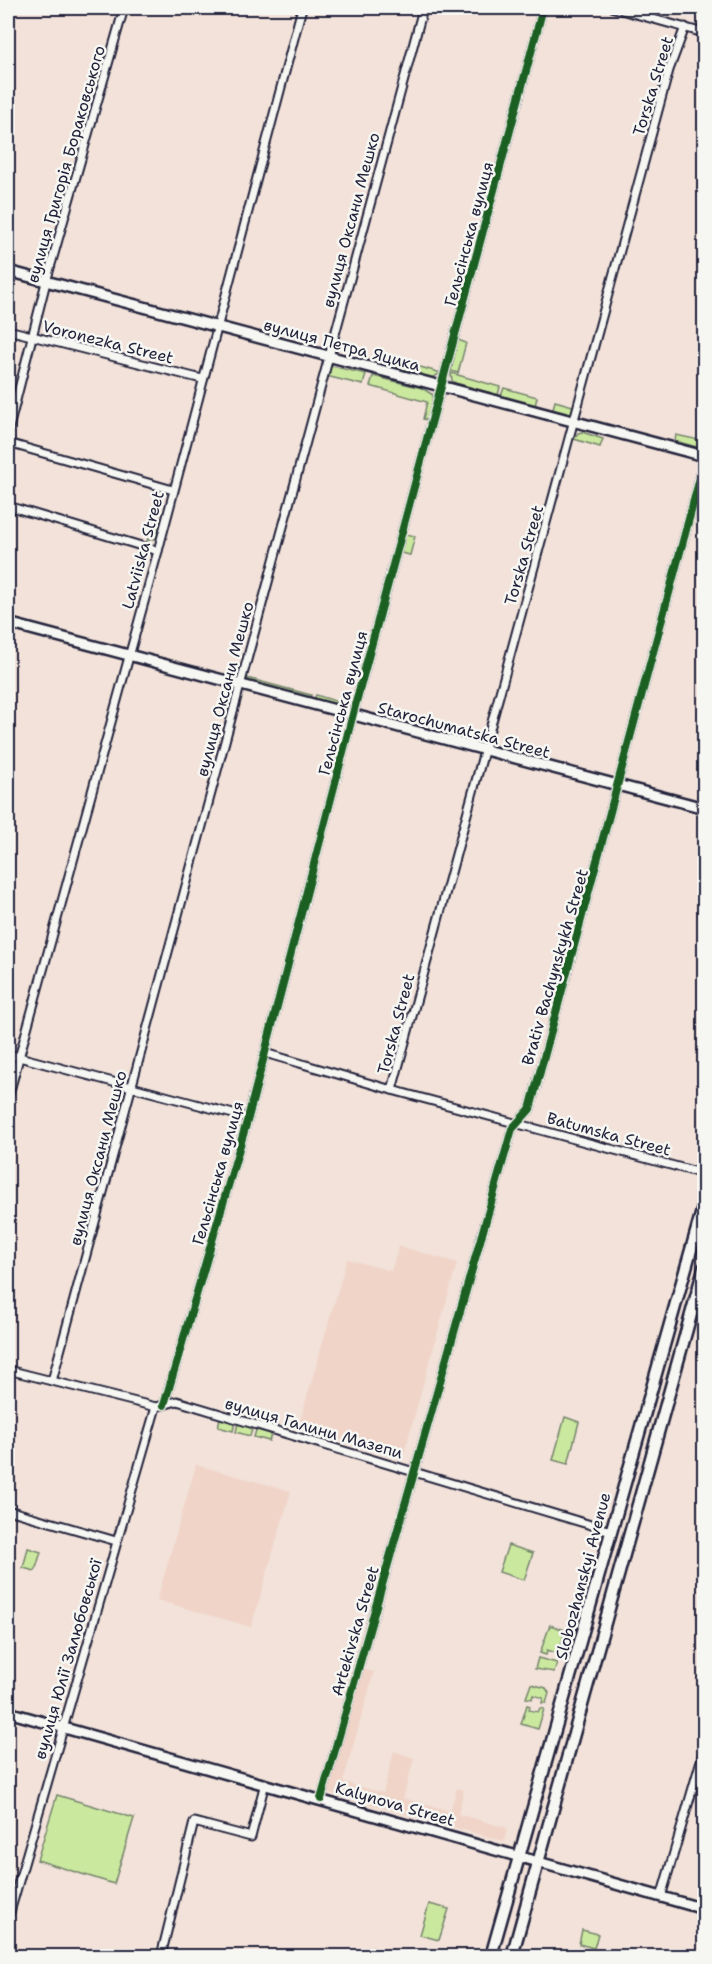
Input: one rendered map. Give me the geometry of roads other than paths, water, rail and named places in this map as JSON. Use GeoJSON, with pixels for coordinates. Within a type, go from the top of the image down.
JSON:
{"type":"FeatureCollection","features":[{"type":"Feature","properties":{"kind":"main road","name":"Slobozhanskyi Avenue"},"geometry":{"type":"LineString","coordinates":[[491,1956],[705,1204]]}},
{"type":"Feature","properties":{"kind":"main road","name":"Slobozhanskyi Avenue"},"geometry":{"type":"LineString","coordinates":[[512,1956],[705,1269]]}},
{"type":"Feature","properties":{"kind":"street","name":"вулиця Григорія Бораковського"},"geometry":{"type":"LineString","coordinates":[[8,432],[46,282],[124,8]]}},
{"type":"Feature","properties":{"kind":"street","name":"Latviiska Street"},"geometry":{"type":"LineString","coordinates":[[8,1098],[158,551],[302,8]]}},
{"type":"Feature","properties":{"kind":"street","name":"вулиця Оксани Мешко"},"geometry":{"type":"LineString","coordinates":[[52,1381],[423,9],[428,8]]}},
{"type":"Feature","properties":{"kind":"street","name":"Гельсінська вулиця"},"geometry":{"type":"LineString","coordinates":[[160,1406],[248,1118],[543,8]]}},
{"type":"Feature","properties":{"kind":"street"},"geometry":{"type":"LineString","coordinates":[[614,8],[705,33]]}},
{"type":"Feature","properties":{"kind":"street","name":"Torska Street"},"geometry":{"type":"LineString","coordinates":[[392,1090],[669,70],[685,27]]}},
{"type":"Feature","properties":{"kind":"street","name":"вулиця Петра Яцика"},"geometry":{"type":"LineString","coordinates":[[8,271],[705,456]]}},
{"type":"Feature","properties":{"kind":"street","name":"Voronezka Street"},"geometry":{"type":"LineString","coordinates":[[8,330],[202,379]]}},
{"type":"Feature","properties":{"kind":"street"},"geometry":{"type":"LineString","coordinates":[[8,443],[173,490]]}},
{"type":"Feature","properties":{"kind":"street","name":"Brativ Bachynskykh Street"},"geometry":{"type":"LineString","coordinates":[[412,1471],[512,1129],[519,1124],[530,1109],[705,463]]}},
{"type":"Feature","properties":{"kind":"street"},"geometry":{"type":"LineString","coordinates":[[8,506],[158,551]]}},
{"type":"Feature","properties":{"kind":"street","name":"Starochumatska Street"},"geometry":{"type":"LineString","coordinates":[[8,623],[483,751],[705,808]]}},
{"type":"Feature","properties":{"kind":"street","name":"Batumska Street"},"geometry":{"type":"LineString","coordinates":[[265,1053],[392,1090],[705,1174]]}},
{"type":"Feature","properties":{"kind":"street"},"geometry":{"type":"LineString","coordinates":[[8,1054],[248,1118]]}},
{"type":"Feature","properties":{"kind":"street","name":"вулиця Галини Мазепи"},"geometry":{"type":"LineString","coordinates":[[8,1370],[160,1406],[177,1401],[611,1531]]}},
{"type":"Feature","properties":{"kind":"street","name":"вулиця Юлії Залюбовської"},"geometry":{"type":"LineString","coordinates":[[8,1919],[116,1540],[160,1406]]}},
{"type":"Feature","properties":{"kind":"street","name":"Artekivska Street"},"geometry":{"type":"LineString","coordinates":[[321,1799],[402,1517],[412,1471]]}},
{"type":"Feature","properties":{"kind":"street"},"geometry":{"type":"LineString","coordinates":[[8,1510],[116,1540]]}},
{"type":"Feature","properties":{"kind":"street","name":"Kalynova Street"},"geometry":{"type":"LineString","coordinates":[[8,1712],[705,1909]]}},
{"type":"Feature","properties":{"kind":"street"},"geometry":{"type":"LineString","coordinates":[[661,1897],[705,1750]]}},
{"type":"Feature","properties":{"kind":"street"},"geometry":{"type":"LineString","coordinates":[[161,1956],[194,1822],[251,1836],[265,1783]]}}]}
